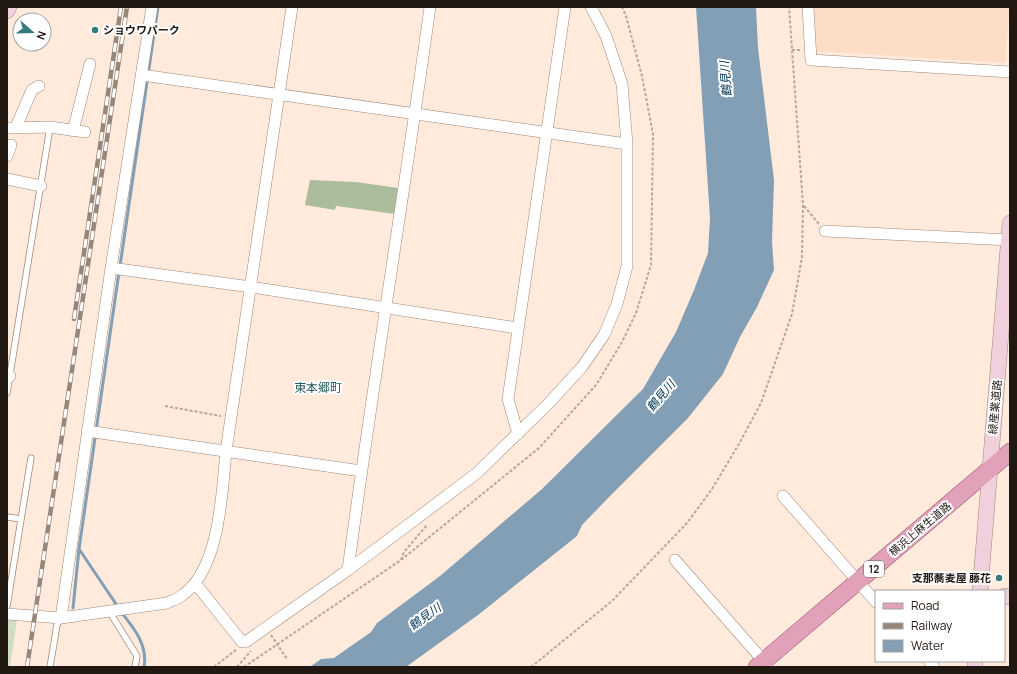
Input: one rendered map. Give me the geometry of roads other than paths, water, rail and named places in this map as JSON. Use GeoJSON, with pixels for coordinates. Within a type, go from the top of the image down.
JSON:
{"type":"FeatureCollection","features":[{"type":"Feature","properties":{"kind":"main road","name":"横浜上麻生道路"},"geometry":{"type":"LineString","coordinates":[[763,665],[1010,452]]}},
{"type":"Feature","properties":{"kind":"street"},"geometry":{"type":"LineString","coordinates":[[7,11],[9,7]]}},
{"type":"Feature","properties":{"kind":"street"},"geometry":{"type":"LineString","coordinates":[[61,618],[93,432],[146,76],[152,7]]}},
{"type":"Feature","properties":{"kind":"street"},"geometry":{"type":"LineString","coordinates":[[7,614],[61,618],[167,602],[181,596],[195,583],[204,566],[219,517],[226,451],[292,7]]}},
{"type":"Feature","properties":{"kind":"street"},"geometry":{"type":"LineString","coordinates":[[348,570],[361,472],[387,309],[430,7]]}},
{"type":"Feature","properties":{"kind":"street"},"geometry":{"type":"LineString","coordinates":[[518,434],[508,399],[517,328],[565,7]]}},
{"type":"Feature","properties":{"kind":"street"},"geometry":{"type":"LineString","coordinates":[[195,583],[243,642],[259,633],[348,570],[477,473],[518,434],[582,366],[604,335],[617,304],[627,266],[627,144],[622,84],[606,36],[591,7]]}},
{"type":"Feature","properties":{"kind":"street"},"geometry":{"type":"LineString","coordinates":[[808,7],[811,60],[1010,72]]}},
{"type":"Feature","properties":{"kind":"street"},"geometry":{"type":"LineString","coordinates":[[73,130],[90,64]]}},
{"type":"Feature","properties":{"kind":"street"},"geometry":{"type":"LineString","coordinates":[[146,76],[627,144]]}},
{"type":"Feature","properties":{"kind":"street"},"geometry":{"type":"LineString","coordinates":[[39,86],[32,90],[12,127],[50,127],[85,132]]}},
{"type":"Feature","properties":{"kind":"street"},"geometry":{"type":"LineString","coordinates":[[7,156],[11,145]]}},
{"type":"Feature","properties":{"kind":"street"},"geometry":{"type":"LineString","coordinates":[[7,179],[40,186]]}},
{"type":"Feature","properties":{"kind":"street","name":"緑産業道路"},"geometry":{"type":"LineString","coordinates":[[980,590],[1010,223]]}},
{"type":"Feature","properties":{"kind":"street"},"geometry":{"type":"LineString","coordinates":[[825,231],[1009,240]]}},
{"type":"Feature","properties":{"kind":"street"},"geometry":{"type":"LineString","coordinates":[[117,269],[251,287],[517,328]]}},
{"type":"Feature","properties":{"kind":"street"},"geometry":{"type":"LineString","coordinates":[[93,432],[361,472]]}},
{"type":"Feature","properties":{"kind":"street"},"geometry":{"type":"LineString","coordinates":[[783,496],[875,601]]}},
{"type":"Feature","properties":{"kind":"street"},"geometry":{"type":"LineString","coordinates":[[675,560],[763,665]]}},
{"type":"Feature","properties":{"kind":"lane"},"geometry":{"type":"LineString","coordinates":[[7,393],[8,376],[50,127]]}},
{"type":"Feature","properties":{"kind":"lane"},"geometry":{"type":"LineString","coordinates":[[7,606],[31,458]]}},
{"type":"Feature","properties":{"kind":"lane"},"geometry":{"type":"LineString","coordinates":[[7,517],[21,519]]}},
{"type":"Feature","properties":{"kind":"lane"},"geometry":{"type":"LineString","coordinates":[[116,610],[137,656],[135,667]]}},
{"type":"Feature","properties":{"kind":"lane"},"geometry":{"type":"LineString","coordinates":[[50,667],[57,625],[61,618]]}},
{"type":"Feature","properties":{"kind":"water","name":"鶴見川"},"geometry":{"type":"Polygon","coordinates":[[[696,7],[756,7],[758,48],[774,180],[772,241],[774,270],[723,374],[688,418],[582,525],[577,536],[478,615],[406,667],[310,667],[321,659],[334,658],[371,632],[377,623],[440,576],[542,489],[643,389],[676,332],[708,253],[710,218],[696,7]]]}},
{"type":"Feature","properties":{"kind":"waterway"},"geometry":{"type":"LineString","coordinates":[[120,266],[158,7]]}},
{"type":"Feature","properties":{"kind":"waterway"},"geometry":{"type":"LineString","coordinates":[[118,607],[79,549],[119,272]]}},
{"type":"Feature","properties":{"kind":"waterway"},"geometry":{"type":"LineString","coordinates":[[73,608],[79,549]]}},
{"type":"Feature","properties":{"kind":"waterway"},"geometry":{"type":"LineString","coordinates":[[121,612],[131,624],[142,644],[145,659],[144,667]]}},
{"type":"Feature","properties":{"kind":"railway"},"geometry":{"type":"LineString","coordinates":[[74,319],[121,7]]}},
{"type":"Feature","properties":{"kind":"railway"},"geometry":{"type":"LineString","coordinates":[[27,667],[127,7]]}},
{"type":"Feature","properties":{"kind":"place","name":"ショウワパーク"},"geometry":{"type":"Point","coordinates":[95,30]}},
{"type":"Feature","properties":{"kind":"place","name":"支那蕎麦屋 藤花"},"geometry":{"type":"Point","coordinates":[999,578]}},
{"type":"Feature","properties":{"kind":"district","name":"東本郷町"},"geometry":{"type":"Point","coordinates":[318,388]}}]}
